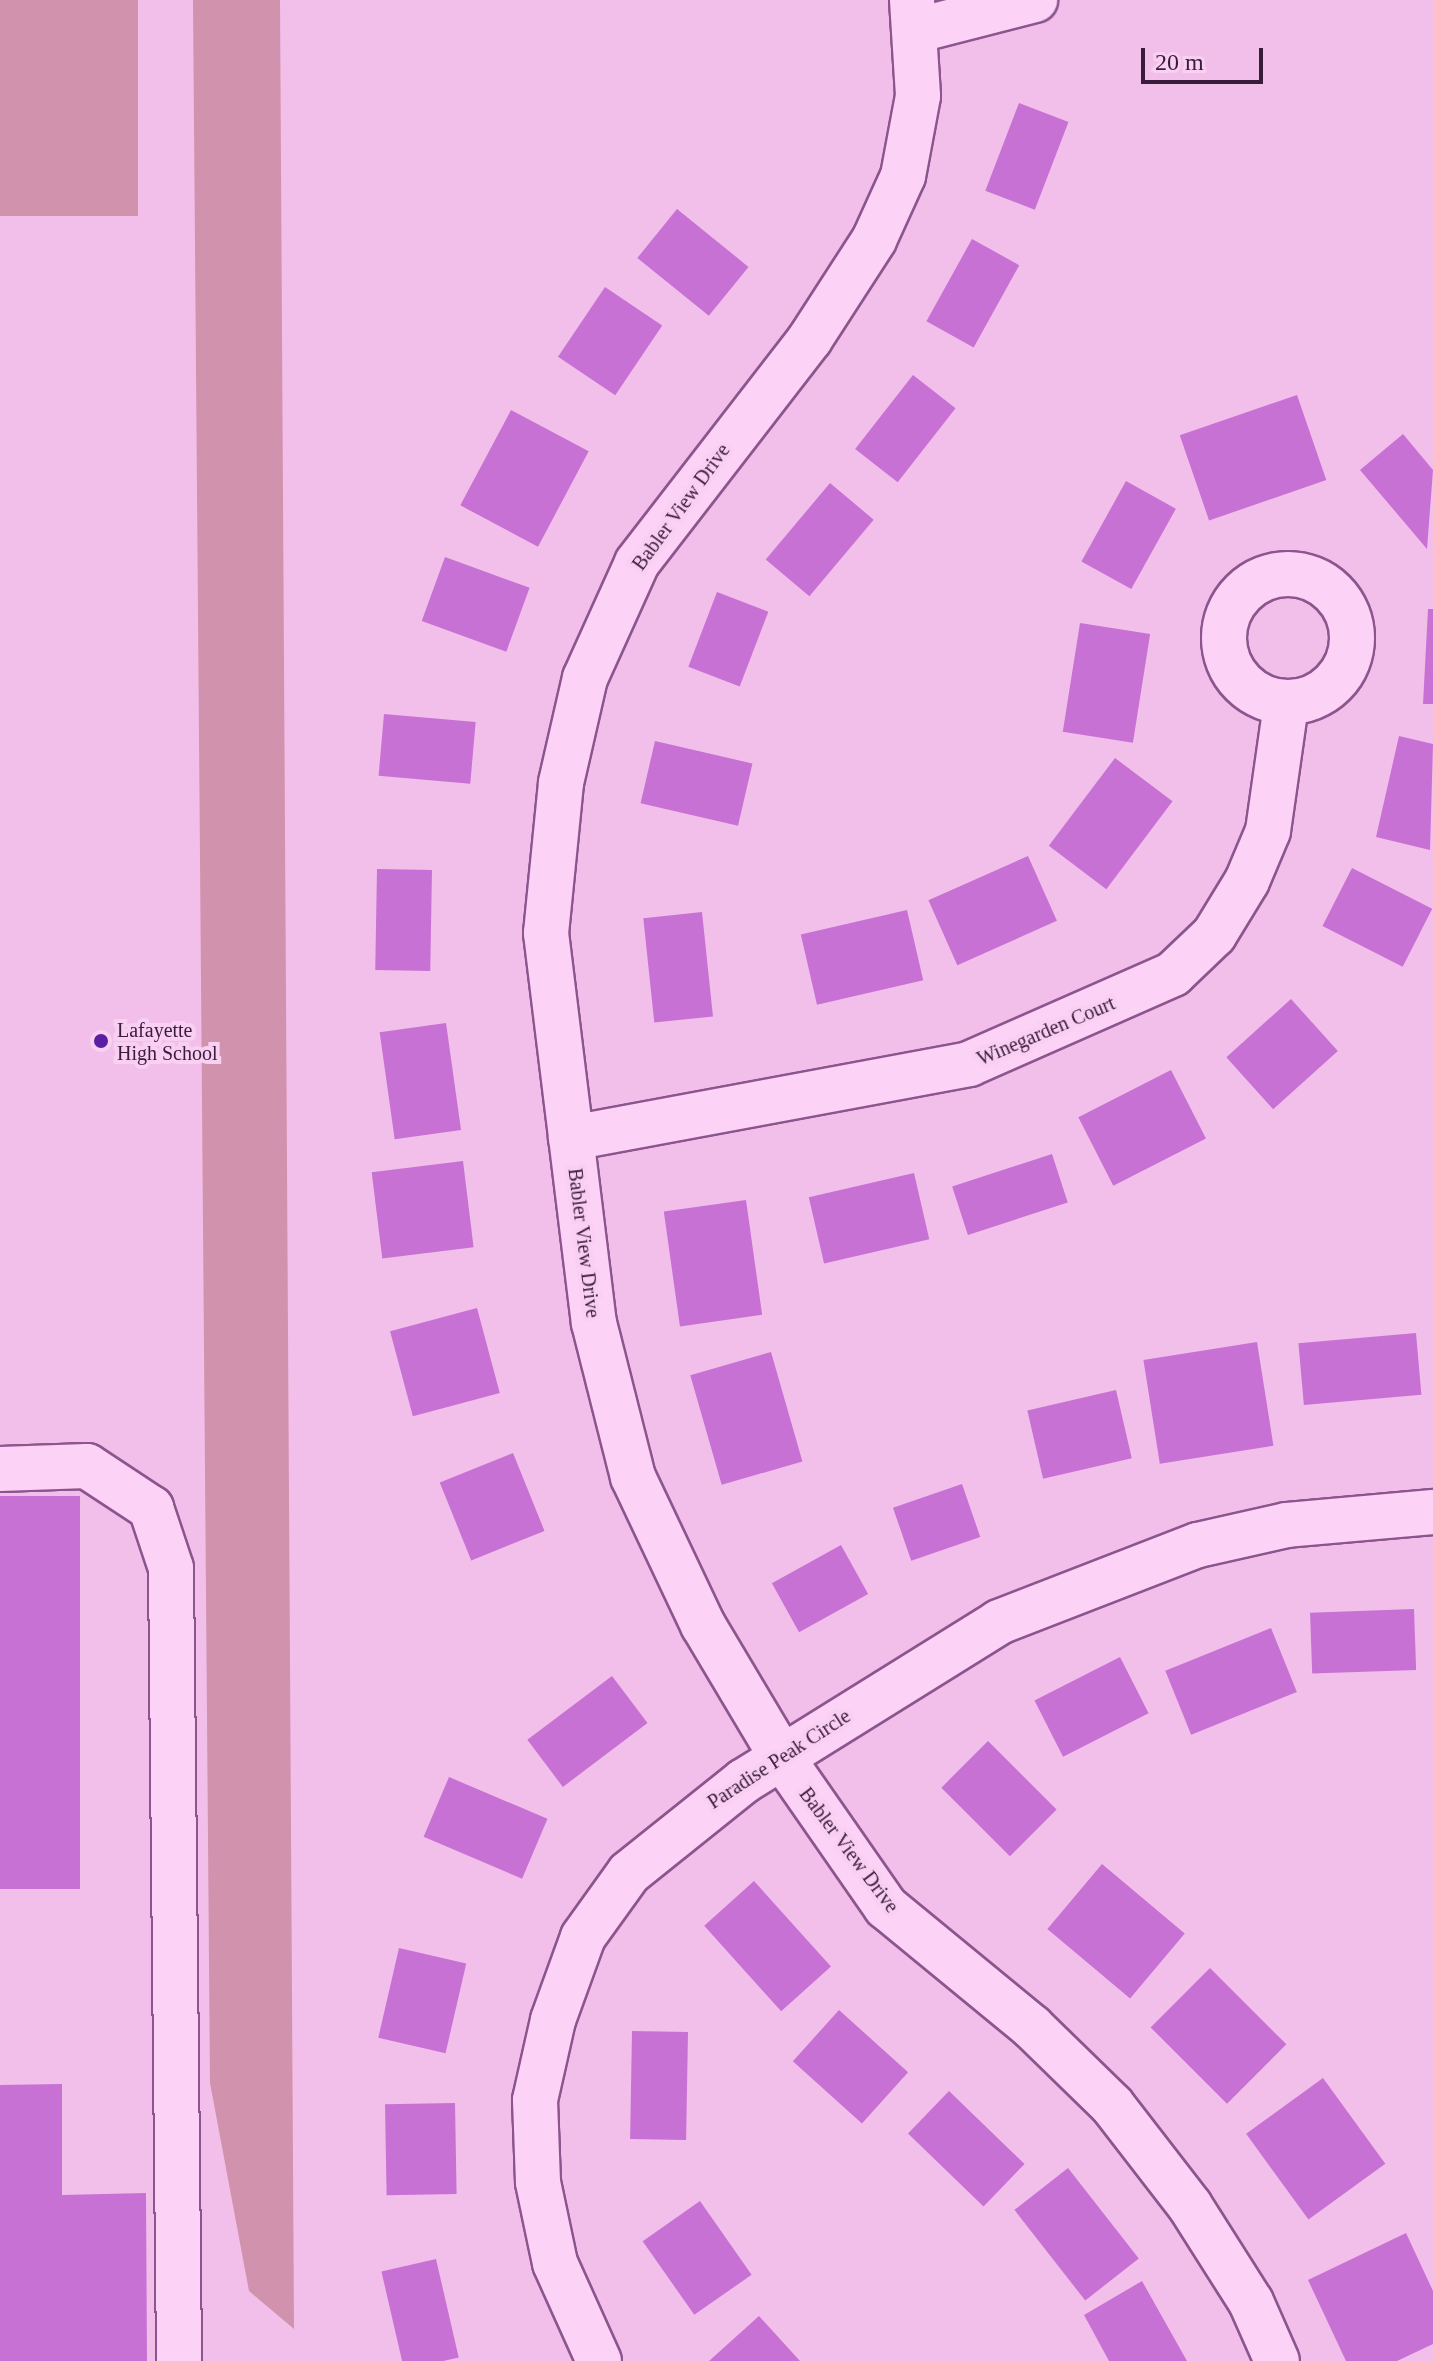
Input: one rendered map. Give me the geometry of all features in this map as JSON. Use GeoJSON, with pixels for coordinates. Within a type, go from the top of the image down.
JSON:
{"type":"FeatureCollection","features":[{"type":"Feature","properties":{"kind":"street"},"geometry":{"type":"LineString","coordinates":[[915,15],[1035,0]]}},
{"type":"Feature","properties":{"kind":"street","name":"Babler View Drive"},"geometry":{"type":"LineString","coordinates":[[915,15],[918,96],[903,176],[874,240],[810,339],[637,563],[585,678],[561,783],[546,933],[594,1323],[633,1477],[703,1625],[781,1756],[886,1907],[1032,2027],[1112,2105],[1190,2206],[1251,2302],[1277,2361]]}},
{"type":"Feature","properties":{"kind":"street","name":"Winegarden Court"},"geometry":{"type":"LineString","coordinates":[[571,1138],[969,1064],[1173,974],[1214,935],[1247,881],[1268,831],[1286,704]]}},
{"type":"Feature","properties":{"kind":"street"},"geometry":{"type":"LineString","coordinates":[[0,1469],[87,1466],[151,1508],[171,1568],[179,2361]]}},
{"type":"Feature","properties":{"kind":"street","name":"Paradise Peak Circle"},"geometry":{"type":"LineString","coordinates":[[599,2361],[555,2263],[538,2182],[535,2100],[553,2020],[583,1937],[629,1873],[693,1815],[781,1756],[999,1622],[1125,1569],[1287,1525],[1433,1512]]}},
{"type":"Feature","properties":{"kind":"shaded area"},"geometry":{"type":"Polygon","coordinates":[[[0,0],[138,0],[138,216],[0,216],[0,0]]]}},
{"type":"Feature","properties":{"kind":"shaded area"},"geometry":{"type":"Polygon","coordinates":[[[193,0],[280,0],[294,2329],[249,2291],[210,2083],[193,0]]]}},
{"type":"Feature","properties":{"kind":"building"},"geometry":{"type":"Polygon","coordinates":[[[1019,103],[1068,122],[1035,210],[985,191],[1019,103]]]}},
{"type":"Feature","properties":{"kind":"building"},"geometry":{"type":"Polygon","coordinates":[[[677,209],[748,267],[709,316],[637,258],[677,209]]]}},
{"type":"Feature","properties":{"kind":"building"},"geometry":{"type":"Polygon","coordinates":[[[972,239],[1019,265],[974,347],[926,321],[972,239]]]}},
{"type":"Feature","properties":{"kind":"building"},"geometry":{"type":"Polygon","coordinates":[[[605,287],[662,326],[615,395],[558,357],[605,287]]]}},
{"type":"Feature","properties":{"kind":"building"},"geometry":{"type":"Polygon","coordinates":[[[913,375],[956,408],[898,482],[855,449],[913,375]]]}},
{"type":"Feature","properties":{"kind":"building"},"geometry":{"type":"Polygon","coordinates":[[[1297,395],[1326,480],[1209,520],[1180,435],[1297,395]]]}},
{"type":"Feature","properties":{"kind":"building"},"geometry":{"type":"Polygon","coordinates":[[[511,410],[589,451],[538,547],[460,505],[511,410]]]}},
{"type":"Feature","properties":{"kind":"building"},"geometry":{"type":"Polygon","coordinates":[[[1403,434],[1433,470],[1427,549],[1360,470],[1403,434]]]}},
{"type":"Feature","properties":{"kind":"building"},"geometry":{"type":"Polygon","coordinates":[[[1126,481],[1176,509],[1131,589],[1081,561],[1126,481]]]}},
{"type":"Feature","properties":{"kind":"building"},"geometry":{"type":"Polygon","coordinates":[[[830,483],[874,520],[809,596],[766,560],[830,483]]]}},
{"type":"Feature","properties":{"kind":"building"},"geometry":{"type":"Polygon","coordinates":[[[445,557],[530,588],[506,652],[422,621],[445,557]]]}},
{"type":"Feature","properties":{"kind":"building"},"geometry":{"type":"Polygon","coordinates":[[[717,592],[768,612],[740,686],[688,667],[717,592]]]}},
{"type":"Feature","properties":{"kind":"building"},"geometry":{"type":"Polygon","coordinates":[[[1428,609],[1433,609],[1433,704],[1423,704],[1428,609]]]}},
{"type":"Feature","properties":{"kind":"building"},"geometry":{"type":"Polygon","coordinates":[[[1080,623],[1150,634],[1133,743],[1063,732],[1080,623]]]}},
{"type":"Feature","properties":{"kind":"building"},"geometry":{"type":"Polygon","coordinates":[[[384,714],[476,722],[470,784],[379,776],[384,714]]]}},
{"type":"Feature","properties":{"kind":"building"},"geometry":{"type":"Polygon","coordinates":[[[1399,736],[1433,744],[1430,850],[1376,837],[1399,736]]]}},
{"type":"Feature","properties":{"kind":"building"},"geometry":{"type":"Polygon","coordinates":[[[655,741],[752,763],[738,826],[641,803],[655,741]]]}},
{"type":"Feature","properties":{"kind":"building"},"geometry":{"type":"Polygon","coordinates":[[[1115,758],[1173,801],[1106,889],[1049,846],[1115,758]]]}},
{"type":"Feature","properties":{"kind":"building"},"geometry":{"type":"Polygon","coordinates":[[[1028,856],[1057,921],[957,965],[928,900],[1028,856]]]}},
{"type":"Feature","properties":{"kind":"building"},"geometry":{"type":"Polygon","coordinates":[[[1352,868],[1432,909],[1403,967],[1322,926],[1352,868]]]}},
{"type":"Feature","properties":{"kind":"building"},"geometry":{"type":"Polygon","coordinates":[[[377,869],[432,870],[430,971],[375,970],[377,869]]]}},
{"type":"Feature","properties":{"kind":"building"},"geometry":{"type":"Polygon","coordinates":[[[907,910],[923,980],[817,1005],[801,935],[907,910]]]}},
{"type":"Feature","properties":{"kind":"building"},"geometry":{"type":"Polygon","coordinates":[[[702,912],[713,1016],[654,1023],[643,918],[702,912]]]}},
{"type":"Feature","properties":{"kind":"building"},"geometry":{"type":"Polygon","coordinates":[[[1291,999],[1338,1051],[1273,1109],[1226,1057],[1291,999]]]}},
{"type":"Feature","properties":{"kind":"building"},"geometry":{"type":"Polygon","coordinates":[[[446,1023],[461,1130],[395,1139],[380,1032],[446,1023]]]}},
{"type":"Feature","properties":{"kind":"building"},"geometry":{"type":"Polygon","coordinates":[[[1171,1070],[1206,1139],[1113,1186],[1078,1117],[1171,1070]]]}},
{"type":"Feature","properties":{"kind":"building"},"geometry":{"type":"Polygon","coordinates":[[[1052,1154],[1068,1203],[968,1235],[952,1186],[1052,1154]]]}},
{"type":"Feature","properties":{"kind":"building"},"geometry":{"type":"Polygon","coordinates":[[[463,1161],[474,1247],[382,1259],[372,1172],[463,1161]]]}},
{"type":"Feature","properties":{"kind":"building"},"geometry":{"type":"Polygon","coordinates":[[[914,1173],[929,1239],[824,1264],[809,1197],[914,1173]]]}},
{"type":"Feature","properties":{"kind":"building"},"geometry":{"type":"Polygon","coordinates":[[[746,1200],[762,1315],[680,1326],[664,1212],[746,1200]]]}},
{"type":"Feature","properties":{"kind":"building"},"geometry":{"type":"Polygon","coordinates":[[[477,1308],[500,1393],[413,1416],[390,1331],[477,1308]]]}},
{"type":"Feature","properties":{"kind":"building"},"geometry":{"type":"Polygon","coordinates":[[[1416,1333],[1421,1395],[1304,1405],[1298,1343],[1416,1333]]]}},
{"type":"Feature","properties":{"kind":"building"},"geometry":{"type":"Polygon","coordinates":[[[1257,1342],[1273,1446],[1160,1464],[1143,1360],[1257,1342]]]}},
{"type":"Feature","properties":{"kind":"building"},"geometry":{"type":"Polygon","coordinates":[[[771,1352],[802,1462],[722,1485],[690,1375],[771,1352]]]}},
{"type":"Feature","properties":{"kind":"building"},"geometry":{"type":"Polygon","coordinates":[[[1116,1390],[1132,1458],[1043,1479],[1027,1410],[1116,1390]]]}},
{"type":"Feature","properties":{"kind":"building"},"geometry":{"type":"Polygon","coordinates":[[[513,1453],[544,1531],[471,1560],[440,1483],[513,1453]]]}},
{"type":"Feature","properties":{"kind":"building"},"geometry":{"type":"Polygon","coordinates":[[[962,1484],[980,1537],[911,1561],[893,1508],[962,1484]]]}},
{"type":"Feature","properties":{"kind":"building"},"geometry":{"type":"Polygon","coordinates":[[[0,1496],[80,1496],[80,1889],[0,1889],[0,1496]]]}},
{"type":"Feature","properties":{"kind":"building"},"geometry":{"type":"Polygon","coordinates":[[[841,1545],[868,1594],[799,1632],[772,1583],[841,1545]]]}},
{"type":"Feature","properties":{"kind":"building"},"geometry":{"type":"Polygon","coordinates":[[[1414,1609],[1416,1670],[1312,1674],[1310,1613],[1414,1609]]]}},
{"type":"Feature","properties":{"kind":"building"},"geometry":{"type":"Polygon","coordinates":[[[1271,1628],[1297,1692],[1191,1735],[1165,1671],[1271,1628]]]}},
{"type":"Feature","properties":{"kind":"building"},"geometry":{"type":"Polygon","coordinates":[[[1120,1657],[1149,1713],[1063,1757],[1034,1701],[1120,1657]]]}},
{"type":"Feature","properties":{"kind":"building"},"geometry":{"type":"Polygon","coordinates":[[[612,1676],[648,1723],[563,1787],[527,1740],[612,1676]]]}},
{"type":"Feature","properties":{"kind":"building"},"geometry":{"type":"Polygon","coordinates":[[[988,1741],[1057,1810],[1010,1856],[941,1788],[988,1741]]]}},
{"type":"Feature","properties":{"kind":"building"},"geometry":{"type":"Polygon","coordinates":[[[449,1777],[547,1819],[522,1879],[424,1837],[449,1777]]]}},
{"type":"Feature","properties":{"kind":"building"},"geometry":{"type":"Polygon","coordinates":[[[1102,1864],[1185,1933],[1130,1999],[1047,1929],[1102,1864]]]}},
{"type":"Feature","properties":{"kind":"building"},"geometry":{"type":"Polygon","coordinates":[[[754,1881],[831,1966],[781,2011],[704,1926],[754,1881]]]}},
{"type":"Feature","properties":{"kind":"building"},"geometry":{"type":"Polygon","coordinates":[[[399,1948],[466,1964],[446,2053],[378,2038],[399,1948]]]}},
{"type":"Feature","properties":{"kind":"building"},"geometry":{"type":"Polygon","coordinates":[[[1210,1968],[1286,2044],[1227,2104],[1151,2027],[1210,1968]]]}},
{"type":"Feature","properties":{"kind":"building"},"geometry":{"type":"Polygon","coordinates":[[[839,2010],[908,2072],[862,2124],[793,2061],[839,2010]]]}},
{"type":"Feature","properties":{"kind":"building"},"geometry":{"type":"Polygon","coordinates":[[[632,2031],[688,2032],[686,2140],[630,2139],[632,2031]]]}},
{"type":"Feature","properties":{"kind":"building"},"geometry":{"type":"Polygon","coordinates":[[[1323,2078],[1385,2164],[1308,2220],[1246,2134],[1323,2078]]]}},
{"type":"Feature","properties":{"kind":"building"},"geometry":{"type":"Polygon","coordinates":[[[62,2084],[62,2195],[146,2193],[147,2361],[0,2361],[0,2085],[62,2084]]]}},
{"type":"Feature","properties":{"kind":"building"},"geometry":{"type":"Polygon","coordinates":[[[949,2091],[1025,2164],[984,2206],[908,2133],[949,2091]]]}},
{"type":"Feature","properties":{"kind":"building"},"geometry":{"type":"Polygon","coordinates":[[[455,2103],[457,2194],[387,2195],[385,2104],[455,2103]]]}},
{"type":"Feature","properties":{"kind":"building"},"geometry":{"type":"Polygon","coordinates":[[[1068,2168],[1139,2259],[1085,2300],[1014,2210],[1068,2168]]]}},
{"type":"Feature","properties":{"kind":"building"},"geometry":{"type":"Polygon","coordinates":[[[700,2201],[752,2275],[694,2315],[643,2241],[700,2201]]]}},
{"type":"Feature","properties":{"kind":"building"},"geometry":{"type":"Polygon","coordinates":[[[1406,2233],[1433,2291],[1433,2344],[1397,2361],[1346,2361],[1308,2280],[1406,2233]]]}},
{"type":"Feature","properties":{"kind":"building"},"geometry":{"type":"Polygon","coordinates":[[[436,2259],[459,2357],[443,2361],[402,2361],[381,2272],[436,2259]]]}},
{"type":"Feature","properties":{"kind":"building"},"geometry":{"type":"Polygon","coordinates":[[[1142,2281],[1187,2361],[1109,2361],[1084,2315],[1142,2281]]]}},
{"type":"Feature","properties":{"kind":"building"},"geometry":{"type":"Polygon","coordinates":[[[759,2316],[800,2361],[709,2361],[759,2316]]]}},
{"type":"Feature","properties":{"kind":"place","name":"Lafayette High School"},"geometry":{"type":"Point","coordinates":[101,1041]}}]}
